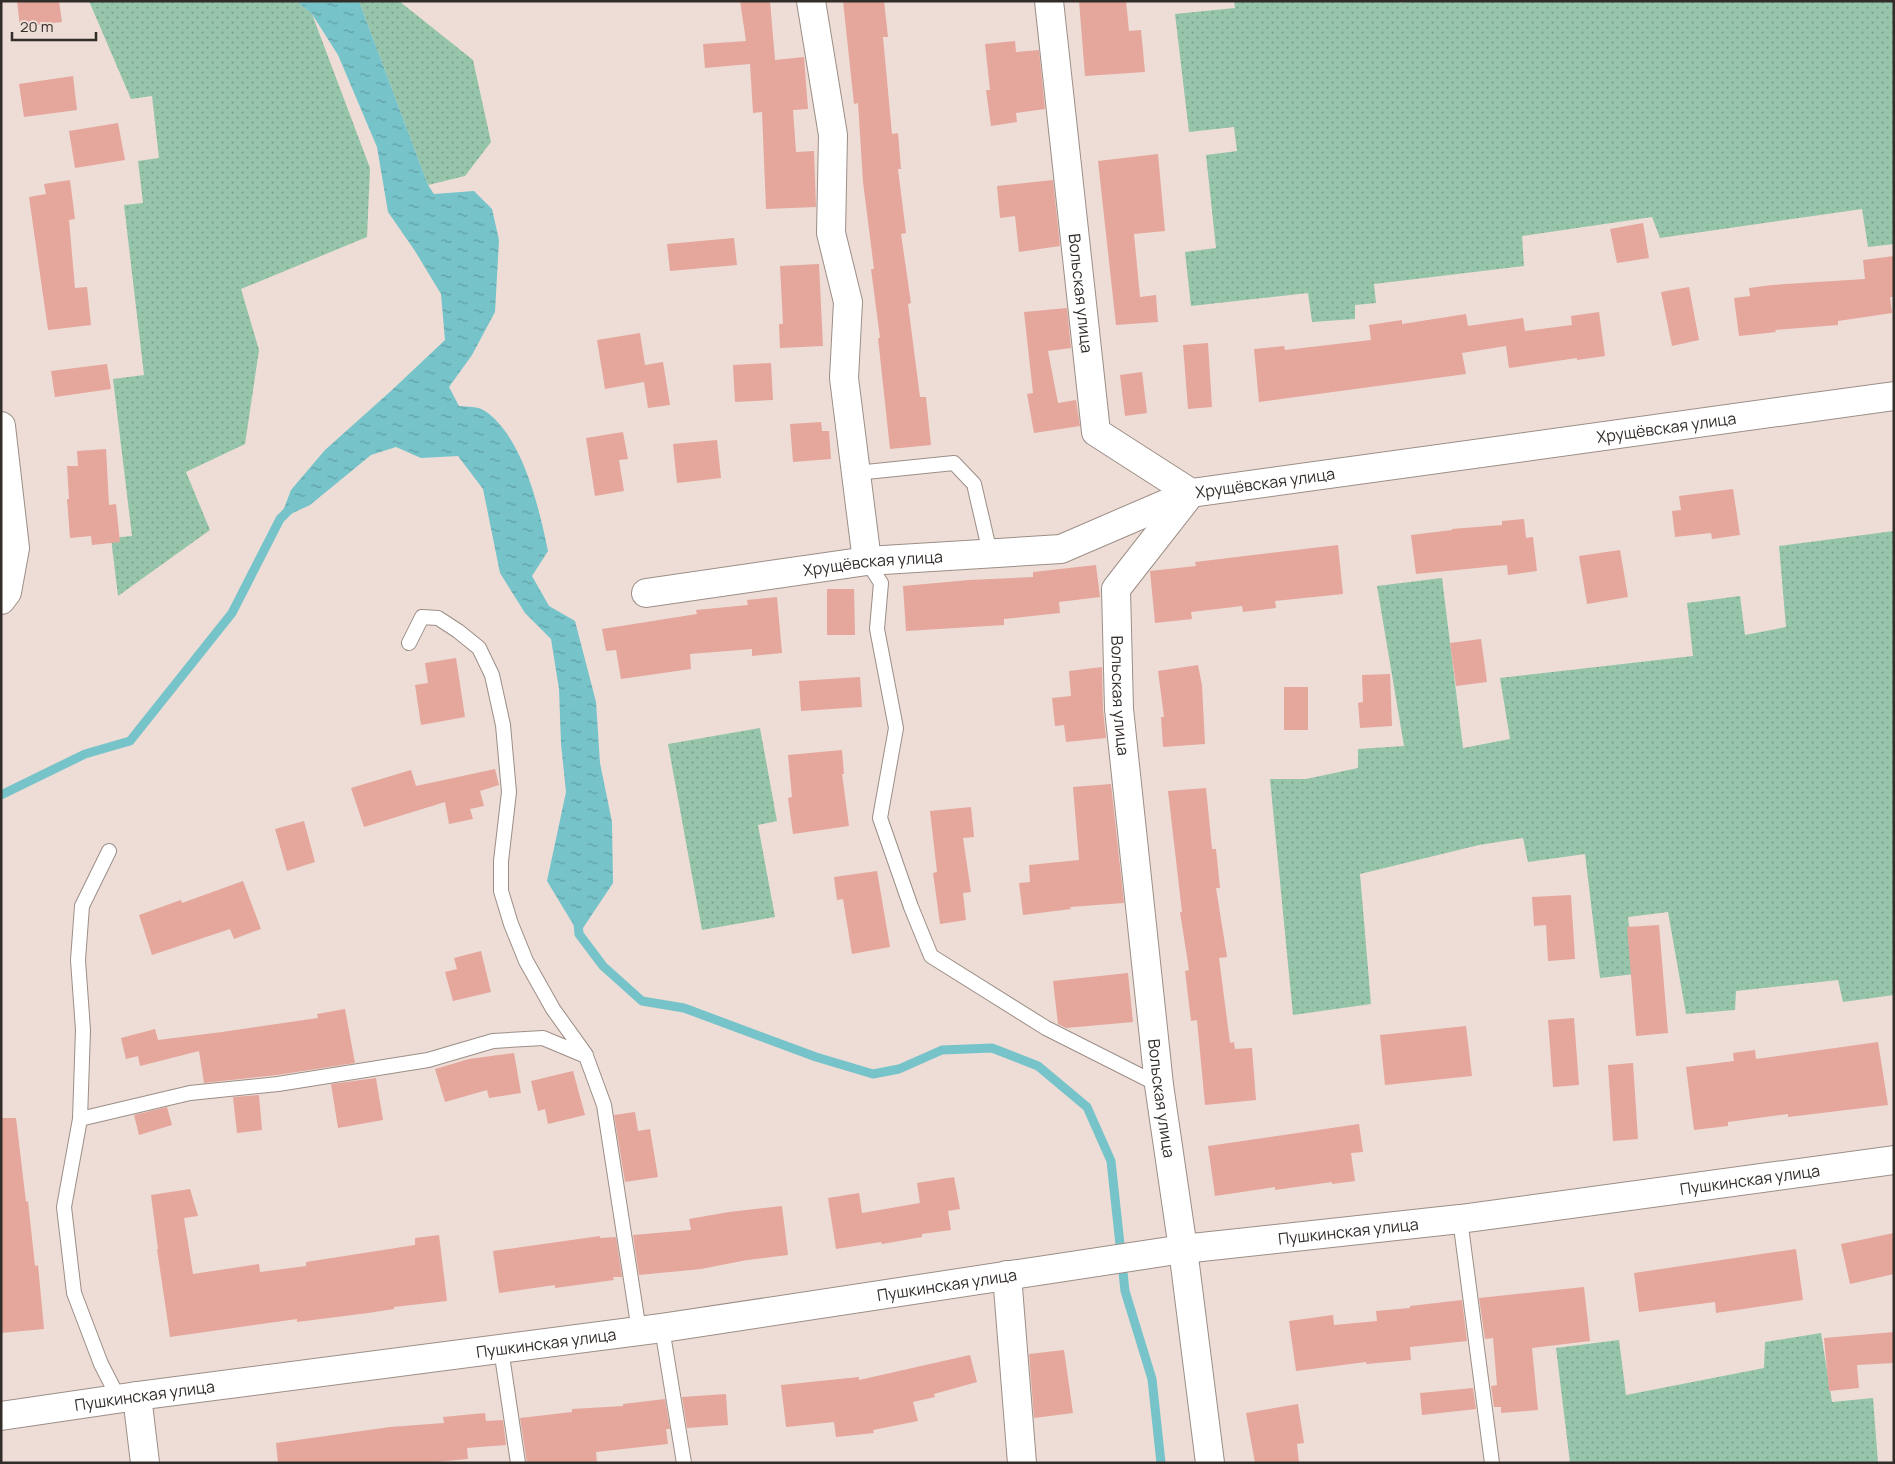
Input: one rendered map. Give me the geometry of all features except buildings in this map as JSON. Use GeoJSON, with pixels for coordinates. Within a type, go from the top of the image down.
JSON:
{"type":"FeatureCollection","features":[{"type":"Feature","properties":{"kind":"street"},"geometry":{"type":"LineString","coordinates":[[811,1],[833,135],[831,233],[848,302],[844,378],[867,561]]}},
{"type":"Feature","properties":{"kind":"street","name":"Вольская улица"},"geometry":{"type":"LineString","coordinates":[[1048,1],[1096,432],[1191,493],[1116,589],[1119,709],[1159,1085],[1183,1249],[1210,1463]]}},
{"type":"Feature","properties":{"kind":"street","name":"Хрущёвская улица"},"geometry":{"type":"LineString","coordinates":[[646,593],[867,561],[1061,549],[1191,493],[1894,396]]}},
{"type":"Feature","properties":{"kind":"street"},"geometry":{"type":"LineString","coordinates":[[1,426],[15,548],[7,592],[1,600]]}},
{"type":"Feature","properties":{"kind":"street","name":"Пушкинская улица"},"geometry":{"type":"LineString","coordinates":[[1,1416],[128,1397],[651,1329],[1183,1249],[1460,1219],[1894,1160]]}},
{"type":"Feature","properties":{"kind":"street"},"geometry":{"type":"LineString","coordinates":[[1007,1275],[1022,1463]]}},
{"type":"Feature","properties":{"kind":"street"},"geometry":{"type":"LineString","coordinates":[[128,1397],[145,1463]]}},
{"type":"Feature","properties":{"kind":"lane"},"geometry":{"type":"LineString","coordinates":[[856,473],[954,463],[974,484],[990,553]]}},
{"type":"Feature","properties":{"kind":"lane"},"geometry":{"type":"LineString","coordinates":[[867,561],[881,583],[877,629],[896,728],[880,818],[911,907],[931,956],[1046,1028],[1159,1085]]}},
{"type":"Feature","properties":{"kind":"lane"},"geometry":{"type":"LineString","coordinates":[[409,643],[422,617],[438,618],[479,648],[492,675],[503,725],[509,792],[501,861],[501,891],[511,924],[526,961],[553,1009],[586,1056],[604,1105],[651,1329],[684,1463]]}},
{"type":"Feature","properties":{"kind":"lane"},"geometry":{"type":"LineString","coordinates":[[109,851],[82,906],[78,960],[83,1030],[80,1119],[64,1207],[74,1293],[100,1364],[128,1397]]}},
{"type":"Feature","properties":{"kind":"lane"},"geometry":{"type":"LineString","coordinates":[[80,1119],[190,1093],[278,1084],[428,1060],[493,1041],[543,1038],[586,1056]]}},
{"type":"Feature","properties":{"kind":"lane"},"geometry":{"type":"LineString","coordinates":[[1460,1219],[1492,1463]]}},
{"type":"Feature","properties":{"kind":"lane"},"geometry":{"type":"LineString","coordinates":[[501,1349],[518,1463]]}},
{"type":"Feature","properties":{"kind":"green space"},"geometry":{"type":"Polygon","coordinates":[[[89,1],[296,1],[312,14],[370,168],[367,237],[241,289],[259,350],[245,444],[186,472],[210,530],[118,596],[111,538],[132,536],[113,379],[144,375],[124,205],[143,203],[138,161],[159,158],[152,96],[131,99],[89,1]]]}},
{"type":"Feature","properties":{"kind":"green space"},"geometry":{"type":"Polygon","coordinates":[[[359,1],[399,1],[473,60],[491,142],[465,176],[428,185],[359,1]]]}},
{"type":"Feature","properties":{"kind":"green space"},"geometry":{"type":"Polygon","coordinates":[[[1234,1],[1399,1],[1400,3],[1411,1],[1894,1],[1894,244],[1868,247],[1862,209],[1660,238],[1652,217],[1522,236],[1524,266],[1374,284],[1376,303],[1355,305],[1355,319],[1312,322],[1308,293],[1191,306],[1185,252],[1216,248],[1206,155],[1237,151],[1234,127],[1189,132],[1175,14],[1235,8],[1234,1]]]}},
{"type":"Feature","properties":{"kind":"green space"},"geometry":{"type":"Polygon","coordinates":[[[1894,531],[1894,995],[1843,1002],[1838,980],[1736,991],[1735,1010],[1686,1014],[1668,912],[1628,917],[1635,974],[1600,978],[1585,854],[1528,862],[1523,838],[1479,845],[1360,874],[1371,1004],[1293,1015],[1270,779],[1306,779],[1358,768],[1358,749],[1404,746],[1377,586],[1442,578],[1463,748],[1510,739],[1500,678],[1693,656],[1687,603],[1740,596],[1745,635],[1786,627],[1779,546],[1894,531]]]}},
{"type":"Feature","properties":{"kind":"green space"},"geometry":{"type":"Polygon","coordinates":[[[760,728],[777,821],[758,825],[775,917],[702,930],[668,744],[760,728]]]}},
{"type":"Feature","properties":{"kind":"green space"},"geometry":{"type":"Polygon","coordinates":[[[1821,1333],[1832,1402],[1873,1398],[1878,1463],[1570,1463],[1556,1348],[1619,1340],[1626,1395],[1764,1368],[1765,1342],[1821,1333]]]}},
{"type":"Feature","properties":{"kind":"water"},"geometry":{"type":"Polygon","coordinates":[[[296,1],[359,1],[428,185],[434,194],[474,191],[492,209],[499,240],[495,312],[472,355],[449,387],[459,406],[482,409],[498,423],[510,438],[519,455],[534,495],[548,551],[532,576],[549,606],[575,621],[596,702],[600,763],[612,822],[613,883],[579,934],[547,881],[566,792],[561,744],[559,689],[551,639],[525,613],[500,573],[483,489],[458,456],[421,458],[396,447],[371,455],[310,505],[280,519],[291,490],[325,450],[445,340],[441,294],[415,251],[388,212],[377,147],[338,55],[312,14],[296,1]]]}},
{"type":"Feature","properties":{"kind":"waterway"},"geometry":{"type":"LineString","coordinates":[[1,795],[85,754],[130,741],[232,613],[280,519],[289,510]]}},
{"type":"Feature","properties":{"kind":"waterway"},"geometry":{"type":"LineString","coordinates":[[578,923],[579,934],[603,966],[642,1001],[684,1008],[816,1057],[873,1074],[899,1069],[942,1050],[992,1048],[1038,1066],[1087,1107],[1111,1161],[1125,1291],[1152,1379],[1161,1463]]}}]}
